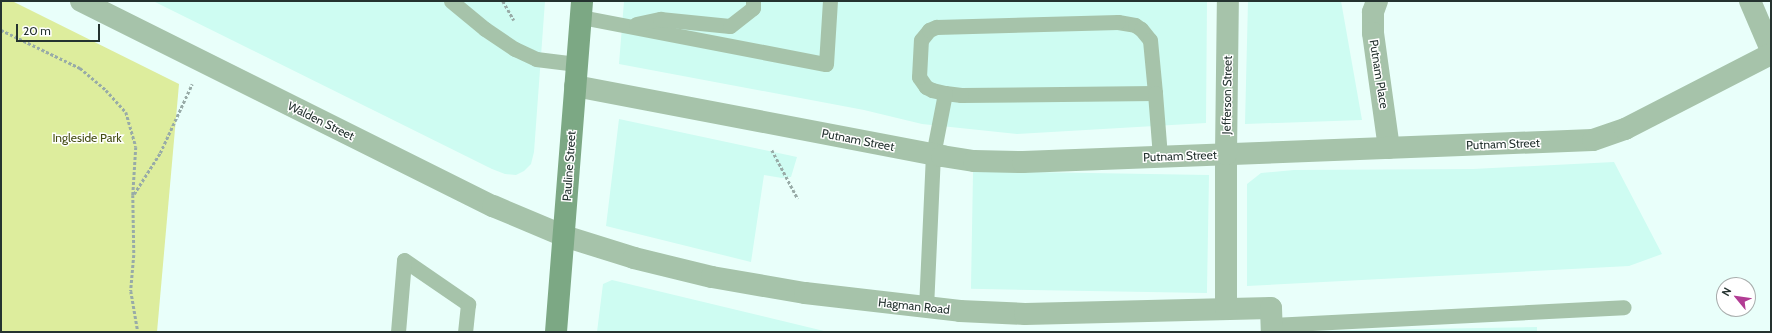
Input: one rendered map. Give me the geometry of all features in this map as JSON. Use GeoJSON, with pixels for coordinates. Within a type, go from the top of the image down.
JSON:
{"type":"FeatureCollection","features":[{"type":"Feature","properties":{"kind":"main road","name":"Pauline Street"},"geometry":{"type":"LineString","coordinates":[[556,332],[581,9]]}},
{"type":"Feature","properties":{"kind":"street","name":"Walden Street"},"geometry":{"type":"LineString","coordinates":[[81,1],[493,206],[564,236]]}},
{"type":"Feature","properties":{"kind":"street","name":"Jefferson Street"},"geometry":{"type":"LineString","coordinates":[[1226,309],[1228,1]]}},
{"type":"Feature","properties":{"kind":"street","name":"Putnam Place"},"geometry":{"type":"LineString","coordinates":[[1377,1],[1373,12],[1373,34],[1389,148]]}},
{"type":"Feature","properties":{"kind":"street"},"geometry":{"type":"LineString","coordinates":[[1750,1],[1771,50]]}},
{"type":"Feature","properties":{"kind":"street","name":"Putnam Street"},"geometry":{"type":"LineString","coordinates":[[575,86],[933,154],[995,162],[1593,140],[1625,129],[1771,54]]}},
{"type":"Feature","properties":{"kind":"street","name":"Hagman Road"},"geometry":{"type":"LineString","coordinates":[[564,236],[634,258],[712,277],[805,293],[926,308],[1026,314],[1226,309],[1272,322]]}},
{"type":"Feature","properties":{"kind":"lane"},"geometry":{"type":"LineString","coordinates":[[451,1],[485,29],[515,49],[536,59],[577,64]]}},
{"type":"Feature","properties":{"kind":"lane"},"geometry":{"type":"LineString","coordinates":[[629,26],[660,19],[730,26],[753,8],[753,1]]}},
{"type":"Feature","properties":{"kind":"lane"},"geometry":{"type":"LineString","coordinates":[[581,9],[629,26],[826,64],[830,1]]}},
{"type":"Feature","properties":{"kind":"lane"},"geometry":{"type":"LineString","coordinates":[[1155,93],[961,95],[945,93],[926,87],[919,77],[919,48],[921,40],[929,30],[942,26],[1118,22],[1135,25],[1141,29],[1150,40],[1155,93],[1160,156]]}},
{"type":"Feature","properties":{"kind":"lane"},"geometry":{"type":"LineString","coordinates":[[926,308],[933,154],[945,93]]}},
{"type":"Feature","properties":{"kind":"lane"},"geometry":{"type":"LineString","coordinates":[[398,332],[404,260],[468,304],[465,332]]}},
{"type":"Feature","properties":{"kind":"lane"},"geometry":{"type":"LineString","coordinates":[[1272,322],[1624,307]]}},
{"type":"Feature","properties":{"kind":"path"},"geometry":{"type":"LineString","coordinates":[[1,30],[80,68],[106,90],[126,112],[136,148],[133,196],[134,255],[131,291],[138,332]]}},
{"type":"Feature","properties":{"kind":"path"},"geometry":{"type":"LineString","coordinates":[[133,196],[160,154],[183,101],[204,62]]}},
{"type":"Feature","properties":{"kind":"path"},"geometry":{"type":"LineString","coordinates":[[770,147],[798,199]]}},
{"type":"Feature","properties":{"kind":"shaded area"},"geometry":{"type":"Polygon","coordinates":[[[153,1],[545,1],[534,152],[531,164],[524,171],[516,175],[505,174],[492,169],[153,1]]]}},
{"type":"Feature","properties":{"kind":"shaded area"},"geometry":{"type":"Polygon","coordinates":[[[624,1],[1207,1],[1206,123],[1017,134],[922,124],[864,110],[619,64],[624,1]]]}},
{"type":"Feature","properties":{"kind":"shaded area"},"geometry":{"type":"Polygon","coordinates":[[[1248,1],[1341,1],[1362,120],[1245,124],[1248,1]]]}},
{"type":"Feature","properties":{"kind":"shaded area"},"geometry":{"type":"Polygon","coordinates":[[[619,119],[797,157],[791,177],[782,178],[764,175],[751,262],[606,226],[619,119]]]}},
{"type":"Feature","properties":{"kind":"shaded area"},"geometry":{"type":"Polygon","coordinates":[[[1614,162],[1662,254],[1629,266],[1247,286],[1247,184],[1261,173],[1294,170],[1473,169],[1614,162]]]}},
{"type":"Feature","properties":{"kind":"shaded area"},"geometry":{"type":"Polygon","coordinates":[[[973,171],[1209,175],[1207,293],[971,289],[973,171]]]}},
{"type":"Feature","properties":{"kind":"shaded area"},"geometry":{"type":"Polygon","coordinates":[[[612,280],[824,332],[597,332],[603,284],[612,280]]]}},
{"type":"Feature","properties":{"kind":"shaded area"},"geometry":{"type":"Polygon","coordinates":[[[1537,327],[1537,332],[1300,331],[1537,327]]]}},
{"type":"Feature","properties":{"kind":"green space","name":"Ingleside Park"},"geometry":{"type":"Polygon","coordinates":[[[1,1],[12,1],[179,84],[157,332],[1,332],[1,1]]]}}]}
